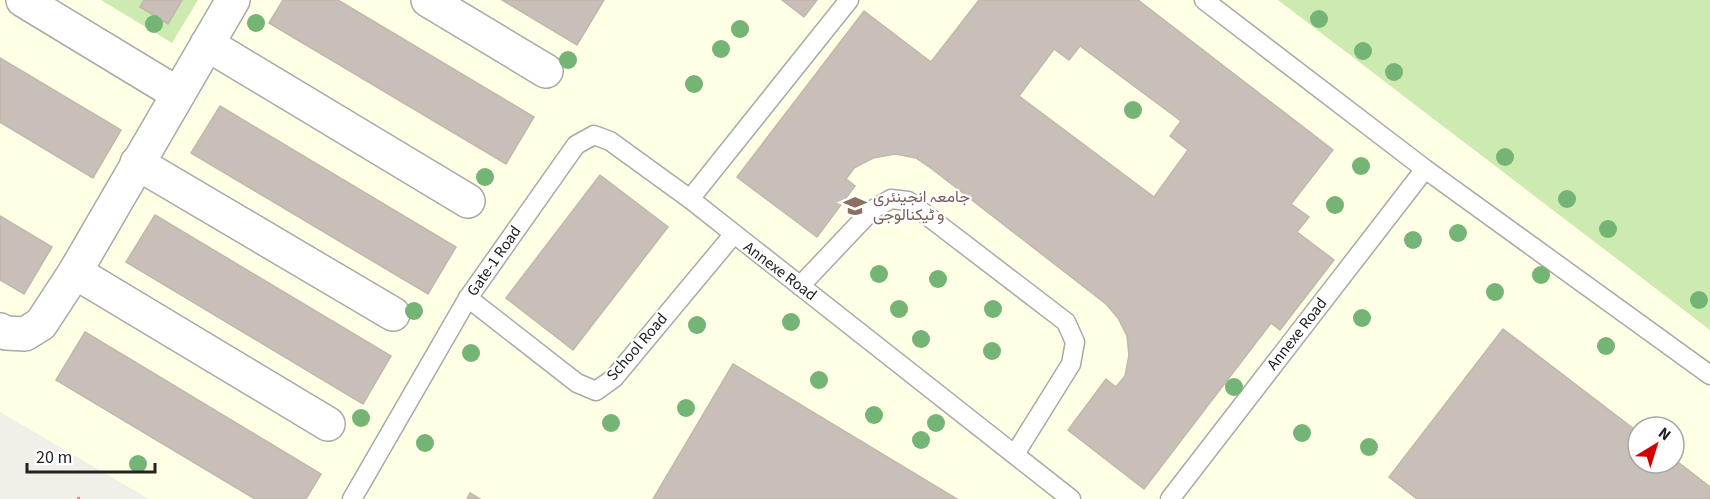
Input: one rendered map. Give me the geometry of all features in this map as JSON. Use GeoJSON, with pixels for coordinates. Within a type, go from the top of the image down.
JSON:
{"type":"FeatureCollection","features":[{"type":"Feature","properties":{"kind":"street"},"geometry":{"type":"LineString","coordinates":[[23,0],[178,94]]}},
{"type":"Feature","properties":{"kind":"street"},"geometry":{"type":"LineString","coordinates":[[0,330],[6,333],[25,334],[41,324],[75,272],[233,0]]}},
{"type":"Feature","properties":{"kind":"street"},"geometry":{"type":"LineString","coordinates":[[428,0],[546,71]]}},
{"type":"Feature","properties":{"kind":"street"},"geometry":{"type":"LineString","coordinates":[[207,44],[468,201]]}},
{"type":"Feature","properties":{"kind":"street"},"geometry":{"type":"LineString","coordinates":[[138,163],[393,314]]}},
{"type":"Feature","properties":{"kind":"street"},"geometry":{"type":"LineString","coordinates":[[75,272],[328,424]]}},
{"type":"Feature","properties":{"kind":"lane"},"geometry":{"type":"LineString","coordinates":[[690,199],[849,0]]}},
{"type":"Feature","properties":{"kind":"lane"},"geometry":{"type":"LineString","coordinates":[[1204,0],[1425,169],[1710,375]]}},
{"type":"Feature","properties":{"kind":"lane","name":"Gate-1 Road"},"geometry":{"type":"LineString","coordinates":[[352,499],[468,298],[576,145],[594,135],[610,141],[690,199]]}},
{"type":"Feature","properties":{"kind":"lane","name":"Annexe Road"},"geometry":{"type":"LineString","coordinates":[[1170,499],[1425,169]]}},
{"type":"Feature","properties":{"kind":"lane","name":"Annexe Road"},"geometry":{"type":"LineString","coordinates":[[690,199],[1071,499]]}},
{"type":"Feature","properties":{"kind":"lane"},"geometry":{"type":"LineString","coordinates":[[801,286],[872,210],[891,199],[908,201],[1066,322],[1075,342],[1071,364],[1015,454]]}},
{"type":"Feature","properties":{"kind":"lane","name":"School Road"},"geometry":{"type":"LineString","coordinates":[[468,298],[577,383],[596,391],[614,378],[733,235]]}},
{"type":"Feature","properties":{"kind":"shaded area","name":"جامعہ انجینئری و ٹیکنالوجی"},"geometry":{"type":"Polygon","coordinates":[[[0,0],[1710,0],[1710,499],[149,499],[0,412],[0,0]]]}},
{"type":"Feature","properties":{"kind":"green space"},"geometry":{"type":"Polygon","coordinates":[[[101,0],[198,0],[172,43],[101,0]]]}},
{"type":"Feature","properties":{"kind":"green space"},"geometry":{"type":"Polygon","coordinates":[[[1278,0],[1710,0],[1710,330],[1278,0]]]}},
{"type":"Feature","properties":{"kind":"building"},"geometry":{"type":"Polygon","coordinates":[[[144,0],[182,0],[168,24],[140,7],[144,0]]]}},
{"type":"Feature","properties":{"kind":"building"},"geometry":{"type":"Polygon","coordinates":[[[283,0],[338,0],[534,117],[506,164],[269,23],[283,0]]]}},
{"type":"Feature","properties":{"kind":"building"},"geometry":{"type":"Polygon","coordinates":[[[502,0],[604,0],[577,45],[502,0]]]}},
{"type":"Feature","properties":{"kind":"building"},"geometry":{"type":"Polygon","coordinates":[[[782,0],[817,0],[804,17],[782,0]]]}},
{"type":"Feature","properties":{"kind":"building"},"geometry":{"type":"Polygon","coordinates":[[[979,0],[1138,0],[1333,150],[1291,204],[1309,217],[1297,232],[1334,260],[1280,330],[1271,323],[1144,489],[1068,430],[1106,379],[1116,387],[1125,376],[1129,355],[1127,336],[1118,318],[1106,304],[932,169],[916,158],[895,154],[873,158],[854,168],[846,179],[855,186],[817,237],[737,177],[864,11],[931,62],[979,0]],[[1080,46],[1069,60],[1054,49],[1019,96],[1154,197],[1188,150],[1170,136],[1181,121],[1080,46]]]}},
{"type":"Feature","properties":{"kind":"building"},"geometry":{"type":"Polygon","coordinates":[[[0,58],[121,130],[93,178],[0,122],[0,58]]]}},
{"type":"Feature","properties":{"kind":"building"},"geometry":{"type":"Polygon","coordinates":[[[220,106],[456,247],[428,294],[191,153],[220,106]]]}},
{"type":"Feature","properties":{"kind":"building"},"geometry":{"type":"Polygon","coordinates":[[[600,175],[668,227],[573,350],[506,298],[600,175]]]}},
{"type":"Feature","properties":{"kind":"building"},"geometry":{"type":"Polygon","coordinates":[[[155,215],[391,356],[363,404],[126,262],[155,215]]]}},
{"type":"Feature","properties":{"kind":"building"},"geometry":{"type":"Polygon","coordinates":[[[0,216],[52,247],[24,294],[0,280],[0,216]]]}},
{"type":"Feature","properties":{"kind":"building"},"geometry":{"type":"Polygon","coordinates":[[[1503,329],[1626,423],[1626,475],[1686,475],[1686,468],[1710,487],[1710,499],[1417,499],[1389,477],[1503,329]]]}},
{"type":"Feature","properties":{"kind":"building"},"geometry":{"type":"Polygon","coordinates":[[[85,332],[321,474],[306,499],[255,499],[56,380],[85,332]]]}},
{"type":"Feature","properties":{"kind":"building"},"geometry":{"type":"Polygon","coordinates":[[[733,364],[957,499],[653,499],[733,364]]]}},
{"type":"Feature","properties":{"kind":"building"},"geometry":{"type":"Polygon","coordinates":[[[470,493],[480,499],[467,499],[470,493]]]}},
{"type":"Feature","properties":{"kind":"place","name":"جامعہ انجینئری و ٹیکنالوجی"},"geometry":{"type":"Point","coordinates":[855,206]}}]}
